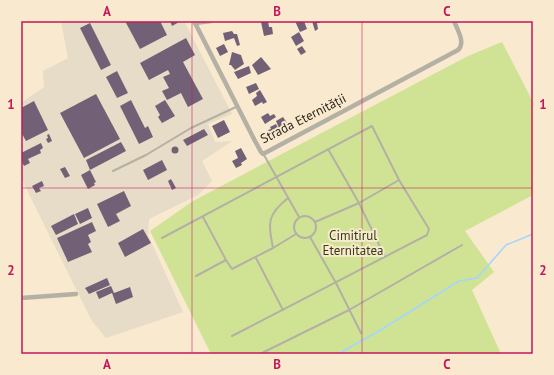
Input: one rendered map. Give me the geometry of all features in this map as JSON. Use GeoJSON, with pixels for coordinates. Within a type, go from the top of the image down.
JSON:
{"type":"FeatureCollection","features":[{"type":"Feature","properties":{"kind":"street"},"geometry":{"type":"LineString","coordinates":[[194,22],[211,21]]}},
{"type":"Feature","properties":{"kind":"street","name":"Strada Eternității"},"geometry":{"type":"LineString","coordinates":[[194,22],[237,107],[261,152],[264,154],[458,50],[461,47],[462,42],[454,21]]}},
{"type":"Feature","properties":{"kind":"street"},"geometry":{"type":"LineString","coordinates":[[21,298],[76,294]]}},
{"type":"Feature","properties":{"kind":"lane"},"geometry":{"type":"LineString","coordinates":[[113,172],[146,155],[191,128],[237,107]]}},
{"type":"Feature","properties":{"kind":"lane"},"geometry":{"type":"LineString","coordinates":[[162,238],[372,126],[399,180],[429,229],[427,235],[232,336]]}},
{"type":"Feature","properties":{"kind":"lane"},"geometry":{"type":"LineString","coordinates":[[328,150],[359,203],[385,257]]}},
{"type":"Feature","properties":{"kind":"lane"},"geometry":{"type":"LineString","coordinates":[[264,154],[299,217]]}},
{"type":"Feature","properties":{"kind":"lane"},"geometry":{"type":"LineString","coordinates":[[315,222],[359,203],[399,180]]}},
{"type":"Feature","properties":{"kind":"lane"},"geometry":{"type":"LineString","coordinates":[[272,248],[269,228],[272,212],[288,198]]}},
{"type":"Feature","properties":{"kind":"lane"},"geometry":{"type":"LineString","coordinates":[[304,215],[312,218],[315,222],[315,232],[310,237],[302,238],[296,234],[293,228],[299,217],[304,215]]}},
{"type":"Feature","properties":{"kind":"lane"},"geometry":{"type":"LineString","coordinates":[[203,217],[232,269],[256,258],[296,234]]}},
{"type":"Feature","properties":{"kind":"lane"},"geometry":{"type":"LineString","coordinates":[[310,237],[336,283],[361,333]]}},
{"type":"Feature","properties":{"kind":"lane"},"geometry":{"type":"LineString","coordinates":[[260,354],[349,310],[462,245]]}},
{"type":"Feature","properties":{"kind":"lane"},"geometry":{"type":"LineString","coordinates":[[256,258],[283,310]]}},
{"type":"Feature","properties":{"kind":"lane"},"geometry":{"type":"LineString","coordinates":[[196,276],[226,260]]}},
{"type":"Feature","properties":{"kind":"shaded area"},"geometry":{"type":"Polygon","coordinates":[[[61,21],[184,21],[232,114],[208,124],[215,142],[232,141],[202,161],[212,181],[198,195],[149,219],[148,235],[183,312],[106,338],[92,321],[21,178],[21,103],[44,87],[43,71],[68,58],[61,21]]]}},
{"type":"Feature","properties":{"kind":"green space","name":"Cimitirul Eternitatea"},"geometry":{"type":"Polygon","coordinates":[[[502,42],[533,102],[533,195],[465,231],[494,272],[472,290],[501,354],[211,354],[150,231],[193,201],[468,56],[502,42]]]}},
{"type":"Feature","properties":{"kind":"building"},"geometry":{"type":"Polygon","coordinates":[[[125,21],[160,21],[167,35],[140,49],[125,21]]]}},
{"type":"Feature","properties":{"kind":"building"},"geometry":{"type":"Polygon","coordinates":[[[170,21],[181,21],[172,26],[170,21]]]}},
{"type":"Feature","properties":{"kind":"building"},"geometry":{"type":"Polygon","coordinates":[[[268,21],[269,27],[272,27],[273,34],[264,36],[261,22],[268,21]]]}},
{"type":"Feature","properties":{"kind":"building"},"geometry":{"type":"Polygon","coordinates":[[[295,21],[304,21],[307,29],[300,32],[295,21]]]}},
{"type":"Feature","properties":{"kind":"building"},"geometry":{"type":"Polygon","coordinates":[[[312,21],[320,21],[320,23],[317,23],[318,29],[315,31],[312,21]]]}},
{"type":"Feature","properties":{"kind":"building"},"geometry":{"type":"Polygon","coordinates":[[[90,23],[111,65],[101,70],[80,28],[90,23]]]}},
{"type":"Feature","properties":{"kind":"building"},"geometry":{"type":"Polygon","coordinates":[[[232,31],[234,34],[237,34],[240,45],[237,46],[234,38],[225,41],[223,33],[232,31]]]}},
{"type":"Feature","properties":{"kind":"building"},"geometry":{"type":"Polygon","coordinates":[[[299,32],[304,41],[296,46],[291,37],[299,32]]]}},
{"type":"Feature","properties":{"kind":"building"},"geometry":{"type":"Polygon","coordinates":[[[186,38],[195,55],[183,62],[203,99],[188,107],[181,93],[167,100],[162,91],[169,88],[163,77],[170,74],[168,70],[149,80],[140,63],[186,38]]]}},
{"type":"Feature","properties":{"kind":"building"},"geometry":{"type":"Polygon","coordinates":[[[224,44],[228,52],[220,56],[216,48],[224,44]]]}},
{"type":"Feature","properties":{"kind":"building"},"geometry":{"type":"Polygon","coordinates":[[[302,46],[306,52],[301,55],[297,49],[302,46]]]}},
{"type":"Feature","properties":{"kind":"building"},"geometry":{"type":"Polygon","coordinates":[[[232,52],[241,55],[244,64],[235,70],[231,65],[229,65],[232,52]]]}},
{"type":"Feature","properties":{"kind":"building"},"geometry":{"type":"Polygon","coordinates":[[[261,57],[271,69],[258,75],[252,65],[261,57]]]}},
{"type":"Feature","properties":{"kind":"building"},"geometry":{"type":"Polygon","coordinates":[[[249,66],[251,73],[238,79],[234,72],[249,66]]]}},
{"type":"Feature","properties":{"kind":"building"},"geometry":{"type":"Polygon","coordinates":[[[117,71],[128,93],[117,98],[106,77],[117,71]]]}},
{"type":"Feature","properties":{"kind":"building"},"geometry":{"type":"Polygon","coordinates":[[[256,83],[259,89],[249,94],[246,87],[256,83]]]}},
{"type":"Feature","properties":{"kind":"building"},"geometry":{"type":"Polygon","coordinates":[[[260,90],[267,102],[263,104],[262,102],[255,106],[252,100],[257,96],[256,93],[260,90]]]}},
{"type":"Feature","properties":{"kind":"building"},"geometry":{"type":"Polygon","coordinates":[[[96,94],[120,139],[84,158],[60,113],[96,94]]]}},
{"type":"Feature","properties":{"kind":"building"},"geometry":{"type":"Polygon","coordinates":[[[131,100],[145,128],[148,126],[153,137],[139,144],[120,106],[131,100]]]}},
{"type":"Feature","properties":{"kind":"building"},"geometry":{"type":"Polygon","coordinates":[[[165,100],[175,116],[162,123],[158,117],[160,115],[155,106],[165,100]]]}},
{"type":"Feature","properties":{"kind":"building"},"geometry":{"type":"Polygon","coordinates":[[[34,101],[48,130],[26,141],[21,132],[21,108],[34,101]]]}},
{"type":"Feature","properties":{"kind":"building"},"geometry":{"type":"Polygon","coordinates":[[[268,113],[270,116],[274,114],[276,117],[265,124],[261,117],[268,113]]]}},
{"type":"Feature","properties":{"kind":"building"},"geometry":{"type":"Polygon","coordinates":[[[283,117],[287,123],[279,128],[276,121],[283,117]]]}},
{"type":"Feature","properties":{"kind":"building"},"geometry":{"type":"Polygon","coordinates":[[[224,120],[230,132],[218,138],[212,126],[224,120]]]}},
{"type":"Feature","properties":{"kind":"building"},"geometry":{"type":"Polygon","coordinates":[[[276,124],[280,132],[279,128],[285,125],[288,132],[273,140],[268,130],[276,124]]]}},
{"type":"Feature","properties":{"kind":"building"},"geometry":{"type":"Polygon","coordinates":[[[204,129],[208,135],[187,146],[183,140],[204,129]]]}},
{"type":"Feature","properties":{"kind":"building"},"geometry":{"type":"Polygon","coordinates":[[[49,134],[52,141],[48,143],[46,139],[48,138],[47,135],[49,134]]]}},
{"type":"Feature","properties":{"kind":"building"},"geometry":{"type":"Polygon","coordinates":[[[121,142],[126,151],[90,170],[86,160],[121,142]]]}},
{"type":"Feature","properties":{"kind":"building"},"geometry":{"type":"Polygon","coordinates":[[[41,143],[43,148],[40,150],[41,153],[28,159],[30,163],[24,166],[21,160],[21,153],[41,143]]]}},
{"type":"Feature","properties":{"kind":"building"},"geometry":{"type":"Polygon","coordinates":[[[175,147],[178,150],[175,153],[172,150],[175,147]]]}},
{"type":"Feature","properties":{"kind":"building"},"geometry":{"type":"Polygon","coordinates":[[[241,148],[247,159],[241,163],[242,165],[236,168],[232,161],[238,158],[235,151],[241,148]]]}},
{"type":"Feature","properties":{"kind":"building"},"geometry":{"type":"Polygon","coordinates":[[[162,160],[167,170],[148,180],[143,170],[162,160]]]}},
{"type":"Feature","properties":{"kind":"building"},"geometry":{"type":"Polygon","coordinates":[[[65,167],[70,176],[65,178],[60,169],[65,167]]]}},
{"type":"Feature","properties":{"kind":"building"},"geometry":{"type":"Polygon","coordinates":[[[90,170],[96,182],[94,183],[95,185],[88,189],[81,175],[90,170]]]}},
{"type":"Feature","properties":{"kind":"building"},"geometry":{"type":"Polygon","coordinates":[[[171,179],[176,188],[172,190],[168,181],[171,179]]]}},
{"type":"Feature","properties":{"kind":"building"},"geometry":{"type":"Polygon","coordinates":[[[42,181],[44,186],[39,188],[41,191],[36,193],[32,186],[42,181]]]}},
{"type":"Feature","properties":{"kind":"building"},"geometry":{"type":"Polygon","coordinates":[[[124,191],[131,206],[116,214],[120,221],[108,227],[97,204],[124,191]]]}},
{"type":"Feature","properties":{"kind":"building"},"geometry":{"type":"Polygon","coordinates":[[[88,208],[92,218],[80,224],[75,214],[88,208]]]}},
{"type":"Feature","properties":{"kind":"building"},"geometry":{"type":"Polygon","coordinates":[[[74,214],[78,224],[56,235],[51,226],[74,214]]]}},
{"type":"Feature","properties":{"kind":"building"},"geometry":{"type":"Polygon","coordinates":[[[92,222],[96,231],[88,235],[91,242],[88,244],[92,252],[68,262],[57,238],[92,222]]]}},
{"type":"Feature","properties":{"kind":"building"},"geometry":{"type":"Polygon","coordinates":[[[143,229],[151,243],[125,257],[118,243],[143,229]]]}},
{"type":"Feature","properties":{"kind":"building"},"geometry":{"type":"Polygon","coordinates":[[[107,278],[110,285],[89,294],[85,288],[107,278]]]}},
{"type":"Feature","properties":{"kind":"building"},"geometry":{"type":"Polygon","coordinates":[[[111,286],[114,293],[130,287],[133,297],[116,304],[112,293],[99,299],[96,292],[111,286]]]}},
{"type":"Feature","properties":{"kind":"waterway"},"geometry":{"type":"LineString","coordinates":[[338,354],[379,331],[459,281],[477,278],[506,245],[533,234]]}}]}
